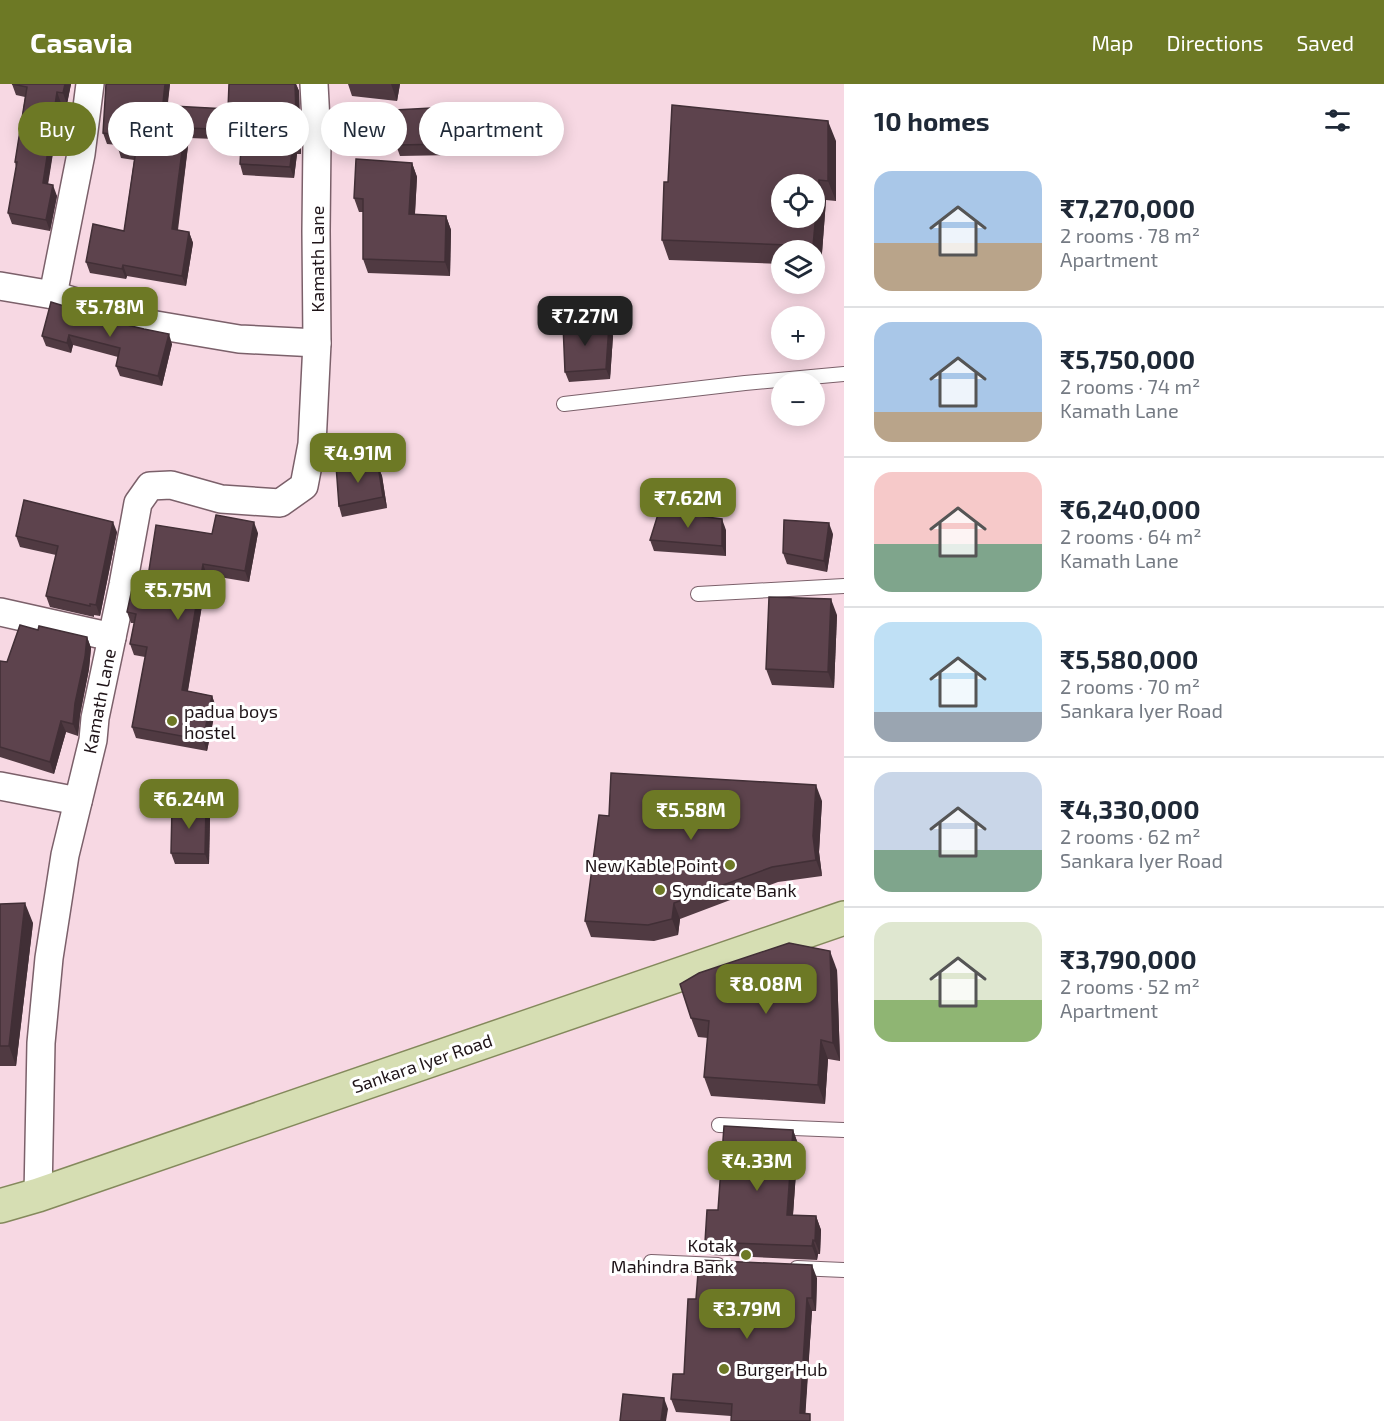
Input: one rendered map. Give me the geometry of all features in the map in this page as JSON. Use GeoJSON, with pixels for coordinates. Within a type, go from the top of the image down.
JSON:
{"type":"FeatureCollection","features":[{"type":"Feature","properties":{"kind":"main road","name":"Sankara Iyer Road"},"geometry":{"type":"LineString","coordinates":[[0,1206],[38,1195],[844,918]]}},
{"type":"Feature","properties":{"kind":"street"},"geometry":{"type":"LineString","coordinates":[[53,296],[81,154],[90,84]]}},
{"type":"Feature","properties":{"kind":"street","name":"Kamath Lane"},"geometry":{"type":"LineString","coordinates":[[38,1195],[41,1043],[49,958],[65,855],[93,740],[95,718],[138,503],[150,486],[171,484],[221,499],[280,503],[303,486],[312,444],[317,343],[314,84]]}},
{"type":"Feature","properties":{"kind":"street"},"geometry":{"type":"LineString","coordinates":[[0,286],[53,296],[150,324],[239,339],[317,343]]}},
{"type":"Feature","properties":{"kind":"street"},"geometry":{"type":"LineString","coordinates":[[0,612],[112,637]]}},
{"type":"Feature","properties":{"kind":"street"},"geometry":{"type":"LineString","coordinates":[[0,786],[78,801]]}},
{"type":"Feature","properties":{"kind":"lane"},"geometry":{"type":"LineString","coordinates":[[564,404],[733,384],[844,374]]}},
{"type":"Feature","properties":{"kind":"lane"},"geometry":{"type":"LineString","coordinates":[[698,594],[844,586]]}},
{"type":"Feature","properties":{"kind":"lane"},"geometry":{"type":"LineString","coordinates":[[719,1125],[844,1130]]}},
{"type":"Feature","properties":{"kind":"lane"},"geometry":{"type":"LineString","coordinates":[[651,1262],[730,1265]]}},
{"type":"Feature","properties":{"kind":"lane"},"geometry":{"type":"LineString","coordinates":[[787,1268],[844,1270]]}},
{"type":"Feature","properties":{"kind":"building"},"geometry":{"type":"Polygon","coordinates":[[[12,84],[65,84],[63,93],[57,92],[55,102],[25,102],[27,87],[12,84]]]}},
{"type":"Feature","properties":{"kind":"building"},"geometry":{"type":"Polygon","coordinates":[[[106,84],[165,84],[163,102],[108,102],[108,134],[103,133],[106,84]]]}},
{"type":"Feature","properties":{"kind":"building"},"geometry":{"type":"Polygon","coordinates":[[[229,84],[295,84],[296,102],[228,102],[229,84]]]}},
{"type":"Feature","properties":{"kind":"building"},"geometry":{"type":"Polygon","coordinates":[[[672,105],[828,121],[828,181],[825,181],[825,174],[771,174],[771,228],[815,228],[814,240],[771,240],[771,244],[662,240],[664,182],[668,182],[672,105]]]}},
{"type":"Feature","properties":{"kind":"building"},"geometry":{"type":"Polygon","coordinates":[[[194,107],[206,108],[206,129],[194,128],[194,107]]]}},
{"type":"Feature","properties":{"kind":"building"},"geometry":{"type":"Polygon","coordinates":[[[407,109],[419,109],[419,145],[407,145],[407,109]]]}},
{"type":"Feature","properties":{"kind":"building"},"geometry":{"type":"Polygon","coordinates":[[[18,143],[18,156],[47,156],[43,183],[53,185],[46,220],[8,213],[17,162],[15,162],[18,143]]]}},
{"type":"Feature","properties":{"kind":"building"},"geometry":{"type":"Polygon","coordinates":[[[135,156],[181,156],[172,229],[189,232],[182,276],[123,265],[122,269],[86,262],[93,224],[124,231],[135,156]]]}},
{"type":"Feature","properties":{"kind":"building"},"geometry":{"type":"Polygon","coordinates":[[[240,156],[291,156],[290,167],[240,164],[240,156]]]}},
{"type":"Feature","properties":{"kind":"building"},"geometry":{"type":"Polygon","coordinates":[[[356,159],[412,163],[409,214],[446,216],[445,262],[363,259],[363,199],[354,198],[356,159]]]}},
{"type":"Feature","properties":{"kind":"building"},"geometry":{"type":"Polygon","coordinates":[[[51,302],[77,310],[76,313],[169,334],[158,376],[116,366],[120,348],[69,335],[67,343],[42,336],[51,302]]]}},
{"type":"Feature","properties":{"kind":"building"},"geometry":{"type":"Polygon","coordinates":[[[563,324],[609,325],[606,369],[565,372],[563,324]]]}},
{"type":"Feature","properties":{"kind":"building"},"geometry":{"type":"Polygon","coordinates":[[[336,465],[378,466],[383,497],[339,506],[336,465]]]}},
{"type":"Feature","properties":{"kind":"building"},"geometry":{"type":"Polygon","coordinates":[[[24,500],[113,522],[96,605],[90,604],[90,606],[46,596],[58,546],[16,536],[24,500]]]}},
{"type":"Feature","properties":{"kind":"building"},"geometry":{"type":"Polygon","coordinates":[[[659,511],[722,519],[722,546],[650,540],[659,511]]]}},
{"type":"Feature","properties":{"kind":"building"},"geometry":{"type":"Polygon","coordinates":[[[216,515],[254,522],[245,571],[203,564],[182,690],[212,696],[203,740],[132,727],[147,647],[130,644],[136,614],[127,612],[134,580],[147,583],[156,525],[212,534],[216,515]]]}},
{"type":"Feature","properties":{"kind":"building"},"geometry":{"type":"Polygon","coordinates":[[[784,520],[829,523],[824,561],[783,553],[784,520]]]}},
{"type":"Feature","properties":{"kind":"building"},"geometry":{"type":"Polygon","coordinates":[[[769,597],[831,599],[828,672],[766,669],[769,597]]]}},
{"type":"Feature","properties":{"kind":"building"},"geometry":{"type":"Polygon","coordinates":[[[20,625],[38,630],[39,626],[87,637],[73,724],[61,721],[50,762],[0,747],[0,661],[7,662],[20,625]]]}},
{"type":"Feature","properties":{"kind":"building"},"geometry":{"type":"Polygon","coordinates":[[[611,773],[816,785],[813,836],[816,860],[772,867],[674,903],[672,919],[648,925],[585,921],[599,815],[609,816],[611,773]]]}},
{"type":"Feature","properties":{"kind":"building"},"geometry":{"type":"Polygon","coordinates":[[[172,806],[206,806],[205,854],[171,853],[172,806]]]}},
{"type":"Feature","properties":{"kind":"building"},"geometry":{"type":"Polygon","coordinates":[[[25,903],[9,1046],[0,1046],[0,904],[25,903]]]}},
{"type":"Feature","properties":{"kind":"building"},"geometry":{"type":"Polygon","coordinates":[[[789,943],[830,951],[833,1043],[821,1040],[818,1085],[704,1077],[709,1021],[691,1018],[680,984],[699,973],[789,943]]]}},
{"type":"Feature","properties":{"kind":"building"},"geometry":{"type":"Polygon","coordinates":[[[724,1126],[793,1130],[787,1215],[816,1216],[815,1241],[813,1240],[812,1246],[705,1242],[707,1210],[718,1210],[724,1126]]]}},
{"type":"Feature","properties":{"kind":"building"},"geometry":{"type":"Polygon","coordinates":[[[699,1260],[812,1265],[812,1298],[807,1298],[800,1413],[810,1414],[810,1421],[731,1421],[732,1404],[671,1399],[673,1374],[684,1374],[688,1299],[696,1299],[699,1260]]]}},
{"type":"Feature","properties":{"kind":"building"},"geometry":{"type":"Polygon","coordinates":[[[623,1394],[664,1398],[661,1421],[620,1421],[623,1394]]]}},
{"type":"Feature","properties":{"kind":"place","name":"padua boys hostel"},"geometry":{"type":"Point","coordinates":[172,721]}},
{"type":"Feature","properties":{"kind":"place","name":"New Kable Point"},"geometry":{"type":"Point","coordinates":[730,865]}},
{"type":"Feature","properties":{"kind":"place","name":"Syndicate Bank"},"geometry":{"type":"Point","coordinates":[660,890]}},
{"type":"Feature","properties":{"kind":"place","name":"Kotak Mahindra Bank"},"geometry":{"type":"Point","coordinates":[746,1255]}},
{"type":"Feature","properties":{"kind":"place","name":"Burger Hub"},"geometry":{"type":"Point","coordinates":[724,1369]}}]}
